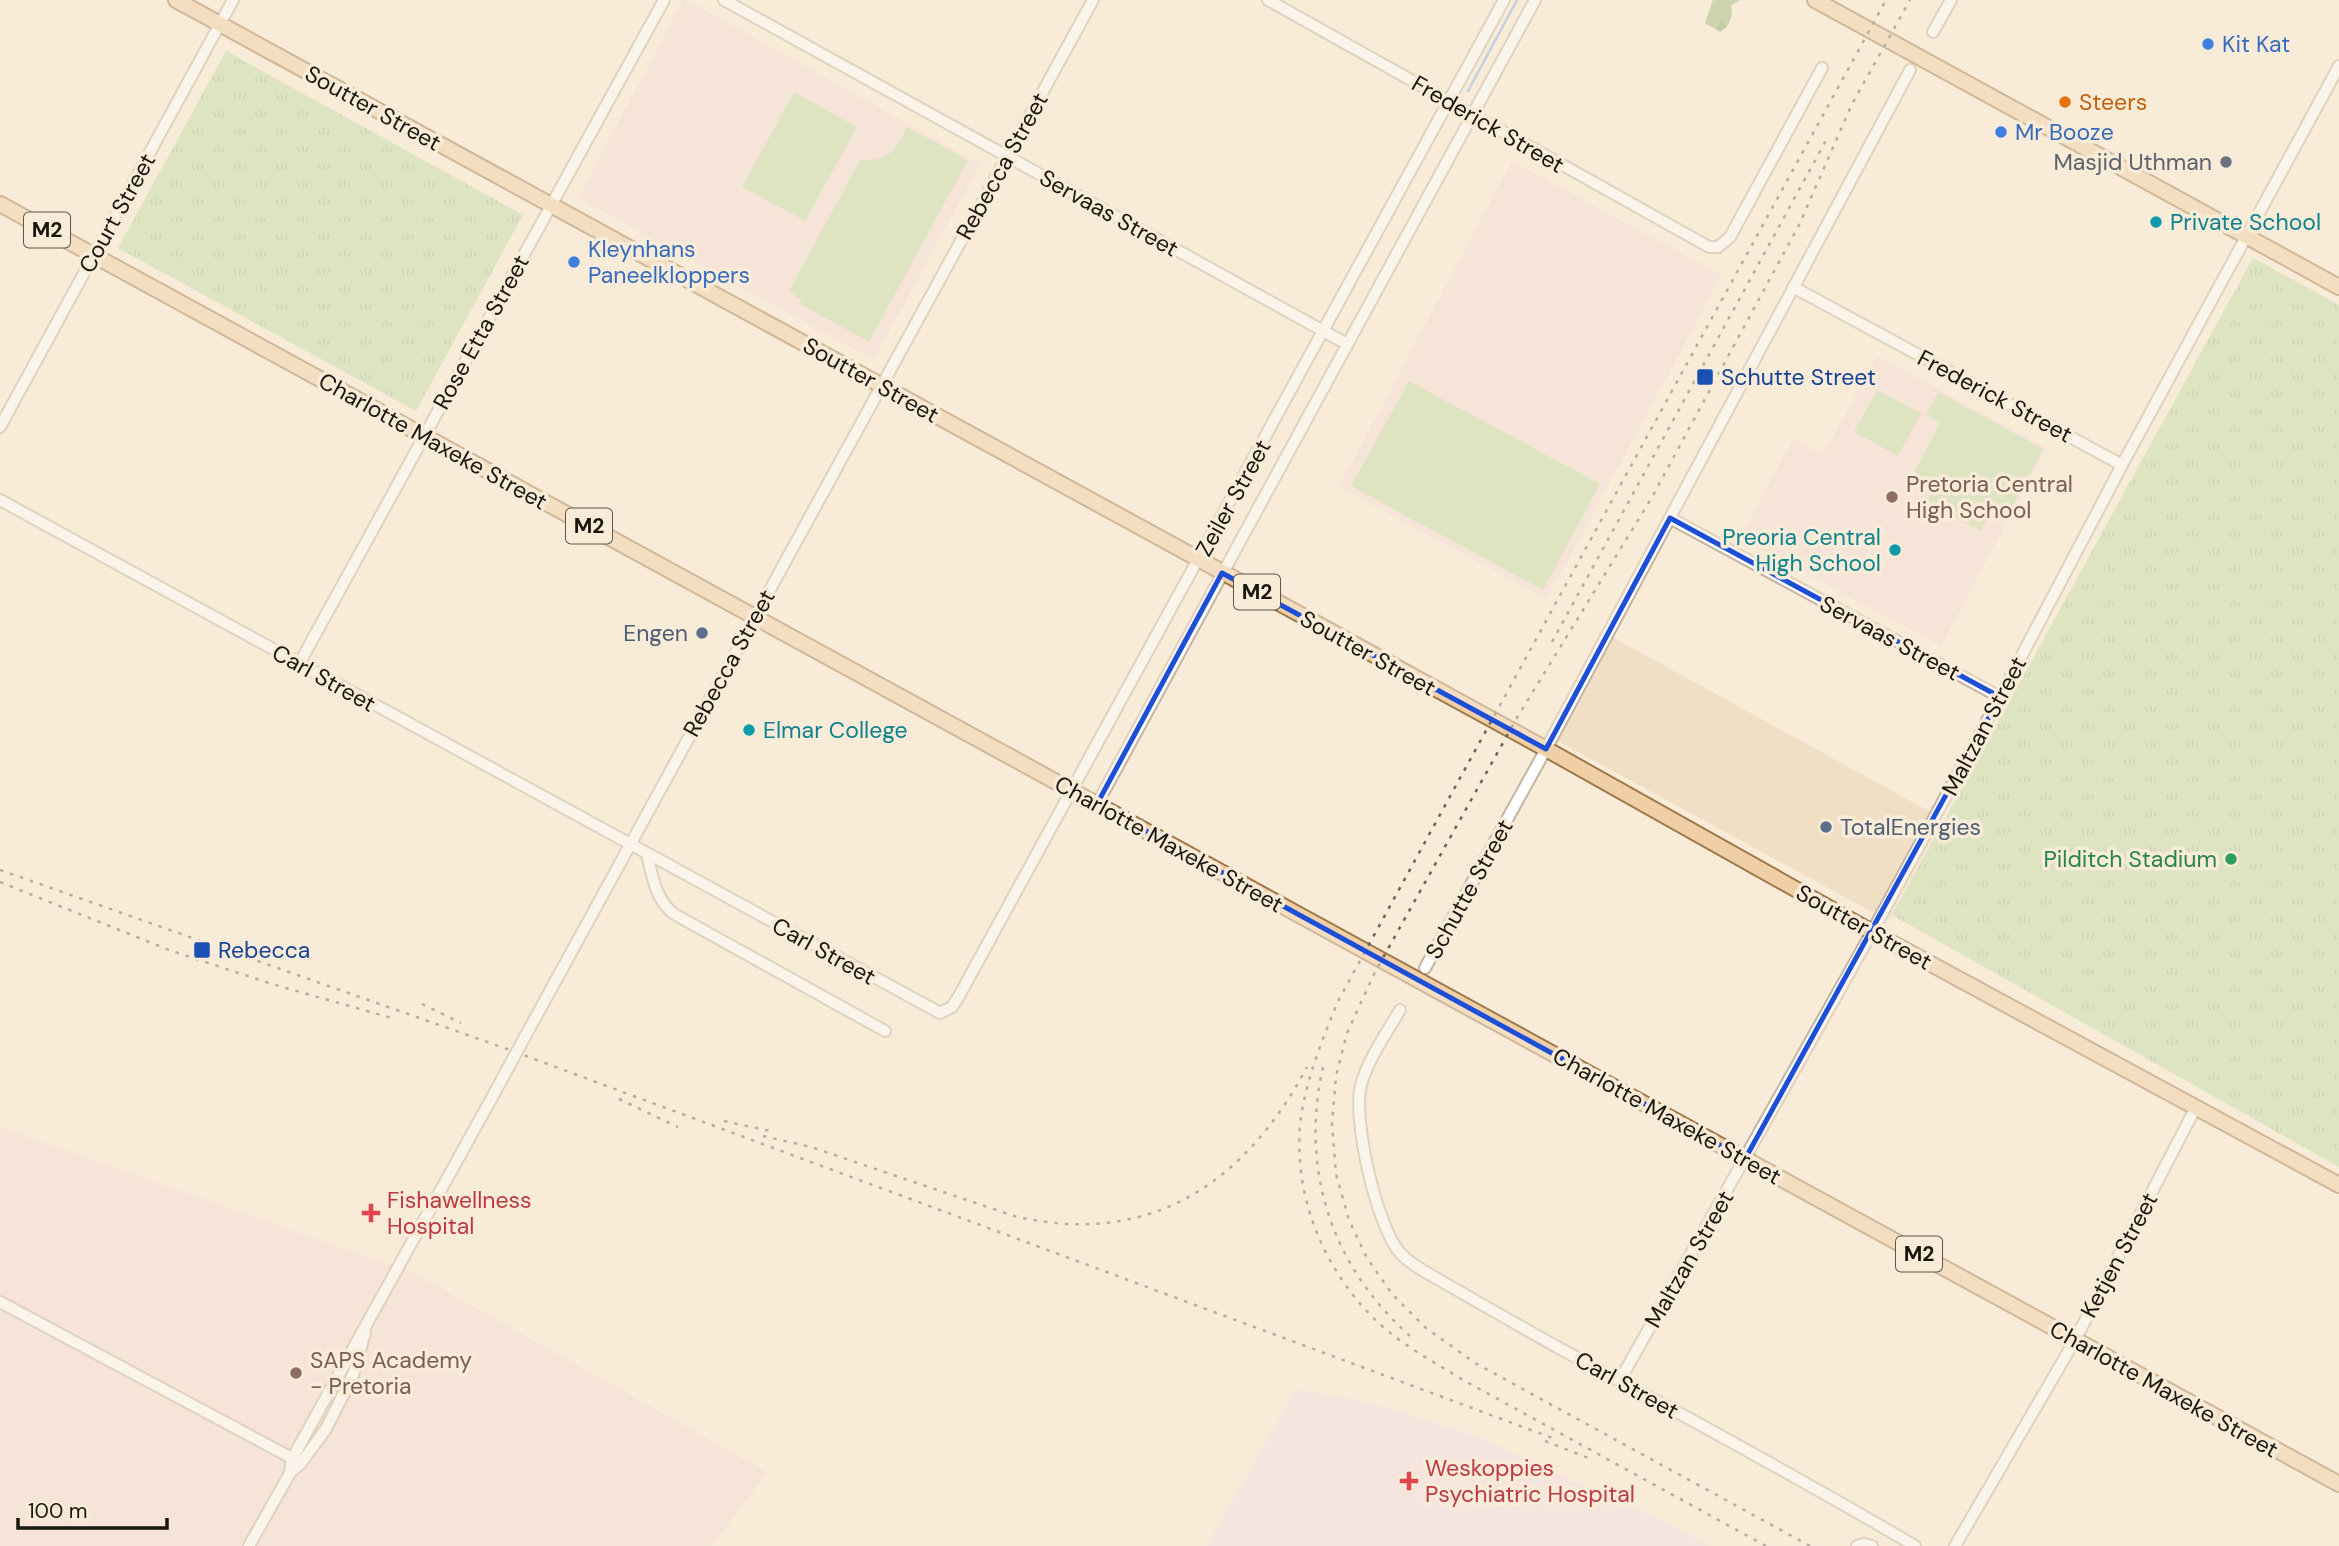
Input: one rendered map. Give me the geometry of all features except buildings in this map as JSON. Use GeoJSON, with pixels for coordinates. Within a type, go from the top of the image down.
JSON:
{"type":"FeatureCollection","features":[{"type":"Feature","properties":{"kind":"main road","name":"Soutter Street"},"geometry":{"type":"LineString","coordinates":[[176,0],[1546,749],[1872,932],[2339,1185]]}},
{"type":"Feature","properties":{"kind":"main road"},"geometry":{"type":"LineString","coordinates":[[1815,0],[2339,287]]}},
{"type":"Feature","properties":{"kind":"main road","name":"Charlotte Maxeke Street"},"geometry":{"type":"LineString","coordinates":[[0,204],[2339,1484]]}},
{"type":"Feature","properties":{"kind":"street","name":"Court Street"},"geometry":{"type":"LineString","coordinates":[[0,427],[233,0]]}},
{"type":"Feature","properties":{"kind":"street","name":"Rose Etta Street"},"geometry":{"type":"LineString","coordinates":[[299,664],[664,0]]}},
{"type":"Feature","properties":{"kind":"street","name":"Servaas Street"},"geometry":{"type":"LineString","coordinates":[[724,0],[1347,344]]}},
{"type":"Feature","properties":{"kind":"street","name":"Rebecca Street"},"geometry":{"type":"LineString","coordinates":[[249,1546],[290,1473],[339,1369],[366,1326],[1093,0]]}},
{"type":"Feature","properties":{"kind":"street","name":"Frederick Street"},"geometry":{"type":"LineString","coordinates":[[1268,0],[1709,247],[1718,247],[1730,237],[1822,68]]}},
{"type":"Feature","properties":{"kind":"street","name":"Zeiler Street"},"geometry":{"type":"LineString","coordinates":[[959,996],[1504,0]]}},
{"type":"Feature","properties":{"kind":"street","name":"Zeiler Street"},"geometry":{"type":"LineString","coordinates":[[1097,804],[1535,0]]}},
{"type":"Feature","properties":{"kind":"street"},"geometry":{"type":"LineString","coordinates":[[1933,32],[1951,0]]}},
{"type":"Feature","properties":{"kind":"street","name":"Maltzan Street"},"geometry":{"type":"LineString","coordinates":[[1620,1381],[1872,932],[2339,66]]}},
{"type":"Feature","properties":{"kind":"street","name":"Schutte Street"},"geometry":{"type":"LineString","coordinates":[[1425,968],[1546,749],[1910,70]]}},
{"type":"Feature","properties":{"kind":"street","name":"Frederick Street"},"geometry":{"type":"LineString","coordinates":[[1793,287],[2122,465]]}},
{"type":"Feature","properties":{"kind":"street","name":"Carl Street"},"geometry":{"type":"LineString","coordinates":[[0,500],[935,1012],[950,1009],[959,996]]}},
{"type":"Feature","properties":{"kind":"street","name":"Servaas Street"},"geometry":{"type":"LineString","coordinates":[[1670,518],[2000,697]]}},
{"type":"Feature","properties":{"kind":"street","name":"Carl Street"},"geometry":{"type":"LineString","coordinates":[[647,855],[659,897],[674,914],[885,1031]]}},
{"type":"Feature","properties":{"kind":"street","name":"Carl Street"},"geometry":{"type":"LineString","coordinates":[[1400,1010],[1369,1065],[1360,1089],[1360,1124],[1362,1143],[1375,1191],[1393,1243],[1410,1262],[1519,1326],[1915,1546]]}},
{"type":"Feature","properties":{"kind":"street","name":"Ketjen Street"},"geometry":{"type":"LineString","coordinates":[[1955,1546],[2075,1340],[2196,1107]]}},
{"type":"Feature","properties":{"kind":"street"},"geometry":{"type":"LineString","coordinates":[[0,1302],[296,1461]]}},
{"type":"Feature","properties":{"kind":"street","name":"Rebecca Street"},"geometry":{"type":"LineString","coordinates":[[296,1461],[326,1429],[343,1397],[359,1359],[366,1326]]}},
{"type":"Feature","properties":{"kind":"street"},"geometry":{"type":"LineString","coordinates":[[1857,1546],[1872,1546]]}},
{"type":"Feature","properties":{"kind":"highlighted area"},"geometry":{"type":"Polygon","coordinates":[[[1670,518],[2000,697],[1745,1159],[1097,804],[1222,573],[1546,749],[1670,518]]]}},
{"type":"Feature","properties":{"kind":"shaded area"},"geometry":{"type":"Polygon","coordinates":[[[683,0],[980,164],[874,360],[578,198],[683,0]]]}},
{"type":"Feature","properties":{"kind":"shaded area"},"geometry":{"type":"Polygon","coordinates":[[[1512,161],[1722,275],[1547,599],[1339,487],[1512,161]]]}},
{"type":"Feature","properties":{"kind":"shaded area","name":"Pretoria Central High School"},"geometry":{"type":"Polygon","coordinates":[[[1877,356],[2047,448],[1941,646],[1740,538],[1793,439],[1823,455],[1877,356]]]}},
{"type":"Feature","properties":{"kind":"shaded area"},"geometry":{"type":"Polygon","coordinates":[[[1612,637],[1945,820],[1889,921],[1556,740],[1612,637]]]}},
{"type":"Feature","properties":{"kind":"shaded area","name":"SAPS Academy - Pretoria"},"geometry":{"type":"Polygon","coordinates":[[[0,1127],[416,1274],[767,1472],[712,1546],[0,1546],[0,1127]]]}},
{"type":"Feature","properties":{"kind":"shaded area","name":"Weskoppies Psychiatric Hospital"},"geometry":{"type":"Polygon","coordinates":[[[1296,1389],[1368,1402],[1476,1436],[1671,1525],[1709,1546],[1207,1546],[1296,1389]]]}},
{"type":"Feature","properties":{"kind":"green space"},"geometry":{"type":"Polygon","coordinates":[[[1713,0],[1740,0],[1731,6],[1730,21],[1720,32],[1705,23],[1713,0]]]}},
{"type":"Feature","properties":{"kind":"green space"},"geometry":{"type":"Polygon","coordinates":[[[226,51],[523,215],[416,411],[118,248],[226,51]]]}},
{"type":"Feature","properties":{"kind":"green space"},"geometry":{"type":"Polygon","coordinates":[[[794,92],[857,127],[805,221],[742,187],[794,92]]]}},
{"type":"Feature","properties":{"kind":"green space"},"geometry":{"type":"Polygon","coordinates":[[[907,127],[968,160],[869,342],[800,304],[801,300],[789,291],[860,160],[878,158],[890,153],[907,127]]]}},
{"type":"Feature","properties":{"kind":"green space"},"geometry":{"type":"Polygon","coordinates":[[[2253,258],[2339,305],[2339,1167],[1892,915],[2253,258]]]}},
{"type":"Feature","properties":{"kind":"green space"},"geometry":{"type":"Polygon","coordinates":[[[1409,381],[1600,484],[1543,590],[1351,486],[1409,381]]]}},
{"type":"Feature","properties":{"kind":"green space"},"geometry":{"type":"Polygon","coordinates":[[[1877,390],[1921,413],[1898,456],[1854,432],[1877,390]]]}},
{"type":"Feature","properties":{"kind":"green space"},"geometry":{"type":"Polygon","coordinates":[[[1938,392],[2043,449],[2009,512],[1995,505],[1981,531],[1926,502],[1933,488],[1912,476],[1940,423],[1926,415],[1938,392]]]}},
{"type":"Feature","properties":{"kind":"waterway"},"geometry":{"type":"LineString","coordinates":[[1468,91],[1517,0]]}},
{"type":"Feature","properties":{"kind":"railway"},"geometry":{"type":"LineString","coordinates":[[1766,1546],[1463,1380],[1412,1349],[1383,1327],[1344,1283],[1316,1232],[1301,1175],[1301,1117],[1311,1072],[1338,1001],[1886,0]]}},
{"type":"Feature","properties":{"kind":"railway"},"geometry":{"type":"LineString","coordinates":[[1810,1546],[1475,1363],[1426,1328],[1392,1294],[1367,1258],[1349,1220],[1336,1174],[1332,1123],[1336,1076],[1347,1033],[1375,972],[1518,716],[1651,499],[1799,225],[1852,104],[1910,0]]}},
{"type":"Feature","properties":{"kind":"railway"},"geometry":{"type":"LineString","coordinates":[[1552,642],[1829,135]]}},
{"type":"Feature","properties":{"kind":"railway"},"geometry":{"type":"LineString","coordinates":[[0,870],[510,1050],[1558,1440]]}},
{"type":"Feature","properties":{"kind":"railway"},"geometry":{"type":"LineString","coordinates":[[0,882],[169,950],[272,984],[395,1019]]}},
{"type":"Feature","properties":{"kind":"railway"},"geometry":{"type":"LineString","coordinates":[[422,1004],[461,1023]]}},
{"type":"Feature","properties":{"kind":"railway"},"geometry":{"type":"LineString","coordinates":[[763,1136],[811,1147],[1014,1216],[1063,1224],[1108,1223],[1150,1214],[1188,1197],[1223,1174],[1254,1144],[1282,1108],[1307,1067]]}},
{"type":"Feature","properties":{"kind":"railway"},"geometry":{"type":"LineString","coordinates":[[1323,1067],[1317,1105],[1316,1142],[1328,1214],[1360,1279],[1383,1309],[1410,1336]]}},
{"type":"Feature","properties":{"kind":"railway"},"geometry":{"type":"LineString","coordinates":[[619,1099],[678,1127]]}},
{"type":"Feature","properties":{"kind":"railway"},"geometry":{"type":"LineString","coordinates":[[724,1121],[775,1132]]}},
{"type":"Feature","properties":{"kind":"railway"},"geometry":{"type":"LineString","coordinates":[[1545,1441],[1591,1459]]}},
{"type":"Feature","properties":{"kind":"place","name":"Kit Kat"},"geometry":{"type":"Point","coordinates":[2208,44]}},
{"type":"Feature","properties":{"kind":"place","name":"Steers"},"geometry":{"type":"Point","coordinates":[2065,102]}},
{"type":"Feature","properties":{"kind":"place","name":"Mr Booze"},"geometry":{"type":"Point","coordinates":[2001,132]}},
{"type":"Feature","properties":{"kind":"place","name":"Masjid Uthman"},"geometry":{"type":"Point","coordinates":[2226,162]}},
{"type":"Feature","properties":{"kind":"place","name":"Private School"},"geometry":{"type":"Point","coordinates":[2156,222]}},
{"type":"Feature","properties":{"kind":"place","name":"Kleynhans Paneelkloppers"},"geometry":{"type":"Point","coordinates":[574,262]}},
{"type":"Feature","properties":{"kind":"place","name":"Schutte Street"},"geometry":{"type":"Point","coordinates":[1705,377]}},
{"type":"Feature","properties":{"kind":"place","name":"Pretoria Central High School"},"geometry":{"type":"Point","coordinates":[1892,497]}},
{"type":"Feature","properties":{"kind":"place","name":"Preoria Central High School"},"geometry":{"type":"Point","coordinates":[1895,550]}},
{"type":"Feature","properties":{"kind":"place","name":"Engen"},"geometry":{"type":"Point","coordinates":[702,633]}},
{"type":"Feature","properties":{"kind":"place","name":"Elmar College"},"geometry":{"type":"Point","coordinates":[749,730]}},
{"type":"Feature","properties":{"kind":"place","name":"TotalEnergies"},"geometry":{"type":"Point","coordinates":[1826,827]}},
{"type":"Feature","properties":{"kind":"place","name":"Pilditch Stadium"},"geometry":{"type":"Point","coordinates":[2231,859]}},
{"type":"Feature","properties":{"kind":"place","name":"Rebecca"},"geometry":{"type":"Point","coordinates":[202,950]}},
{"type":"Feature","properties":{"kind":"place","name":"Fishawellness Hospital"},"geometry":{"type":"Point","coordinates":[371,1213]}},
{"type":"Feature","properties":{"kind":"place","name":"SAPS Academy - Pretoria"},"geometry":{"type":"Point","coordinates":[296,1373]}},
{"type":"Feature","properties":{"kind":"place","name":"Weskoppies Psychiatric Hospital"},"geometry":{"type":"Point","coordinates":[1409,1481]}}]}
